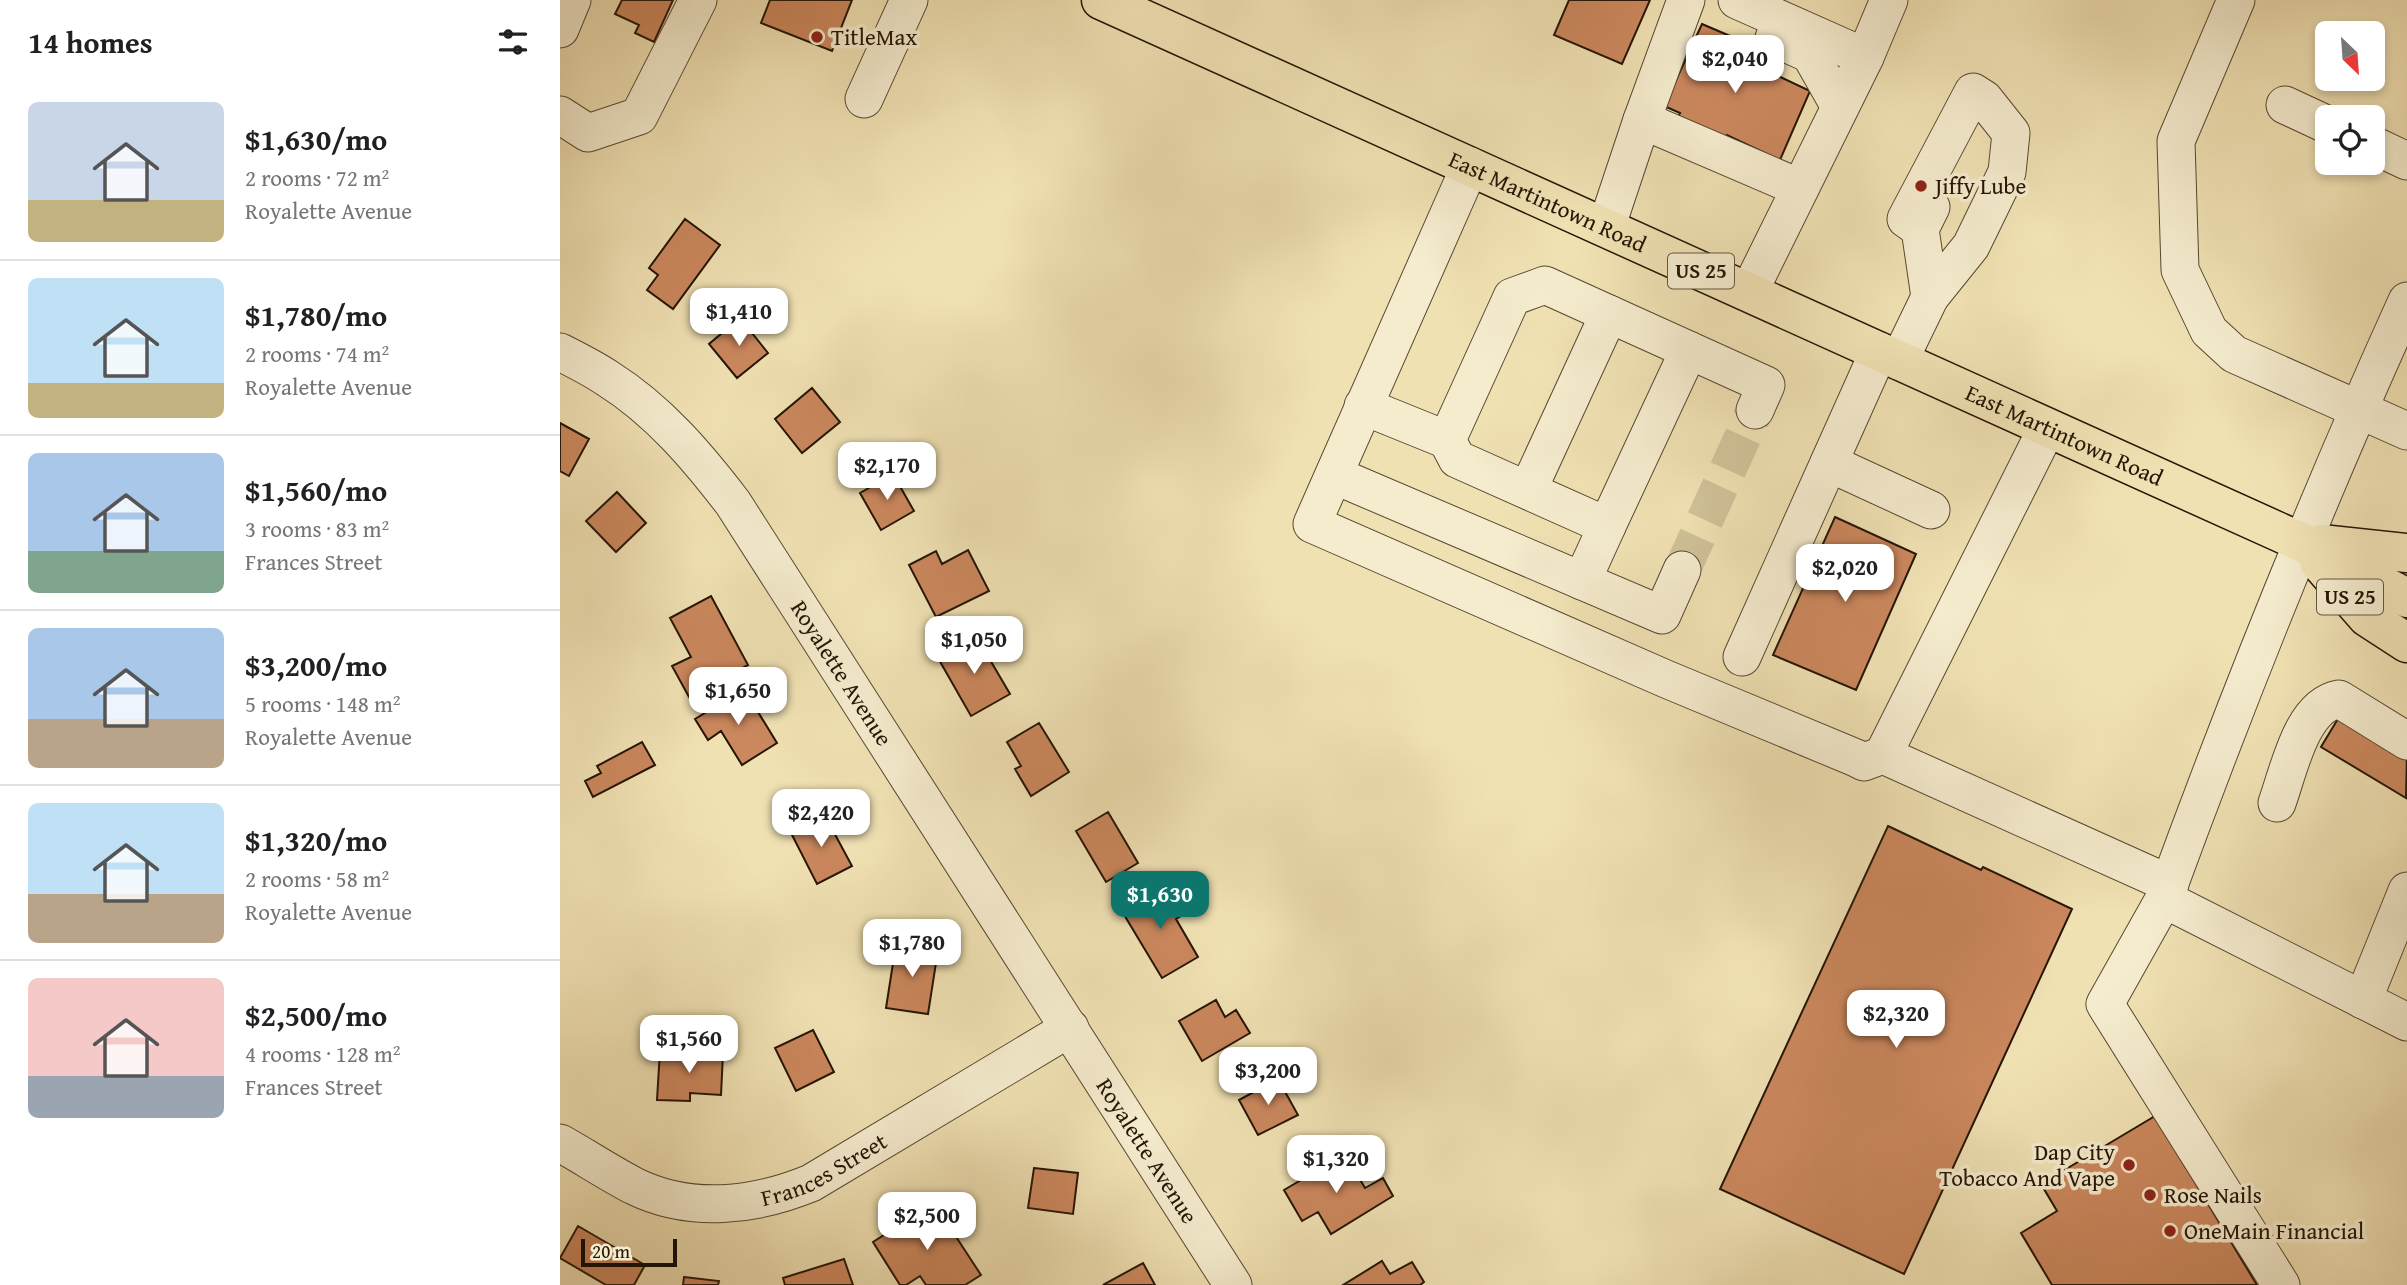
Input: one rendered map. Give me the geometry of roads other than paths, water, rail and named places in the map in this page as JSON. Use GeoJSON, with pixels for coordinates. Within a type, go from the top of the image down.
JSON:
{"type":"FeatureCollection","features":[{"type":"Feature","properties":{"kind":"main road","name":"East Martintown Road"},"geometry":{"type":"LineString","coordinates":[[1101,0],[2301,542],[2407,598]]}},
{"type":"Feature","properties":{"kind":"main road","name":"East Martintown Road"},"geometry":{"type":"LineString","coordinates":[[2301,542],[2407,553]]}},
{"type":"Feature","properties":{"kind":"main road","name":"US 25"},"geometry":{"type":"LineString","coordinates":[[2301,542],[2367,617],[2407,643]]}},
{"type":"Feature","properties":{"kind":"street"},"geometry":{"type":"LineString","coordinates":[[560,29],[572,0]]}},
{"type":"Feature","properties":{"kind":"street"},"geometry":{"type":"LineString","coordinates":[[560,115],[588,134],[639,116],[698,0]]}},
{"type":"Feature","properties":{"kind":"street"},"geometry":{"type":"LineString","coordinates":[[864,99],[908,0]]}},
{"type":"Feature","properties":{"kind":"street"},"geometry":{"type":"LineString","coordinates":[[1606,228],[1686,0]]}},
{"type":"Feature","properties":{"kind":"street"},"geometry":{"type":"LineString","coordinates":[[1719,0],[1732,19],[1811,54],[1840,107]]}},
{"type":"Feature","properties":{"kind":"street"},"geometry":{"type":"LineString","coordinates":[[1737,0],[1865,57]]}},
{"type":"Feature","properties":{"kind":"street"},"geometry":{"type":"LineString","coordinates":[[1749,292],[1865,57],[1889,0]]}},
{"type":"Feature","properties":{"kind":"street"},"geometry":{"type":"LineString","coordinates":[[2236,0],[2176,142],[2180,270],[2209,331],[2234,354],[2407,431]]}},
{"type":"Feature","properties":{"kind":"street"},"geometry":{"type":"LineString","coordinates":[[1742,657],[1829,463],[1889,356],[1930,297],[1971,246],[2007,172],[2011,133],[1984,99],[1920,229],[1930,297]]}},
{"type":"Feature","properties":{"kind":"street"},"geometry":{"type":"LineString","coordinates":[[2285,105],[2315,119]]}},
{"type":"Feature","properties":{"kind":"street"},"geometry":{"type":"LineString","coordinates":[[1642,120],[1800,188]]}},
{"type":"Feature","properties":{"kind":"street"},"geometry":{"type":"LineString","coordinates":[[2385,151],[2407,161]]}},
{"type":"Feature","properties":{"kind":"street"},"geometry":{"type":"LineString","coordinates":[[1470,166],[1312,524],[1666,679],[1864,762],[1883,755],[2047,428]]}},
{"type":"Feature","properties":{"kind":"street"},"geometry":{"type":"LineString","coordinates":[[1447,440],[1512,297],[1545,285],[1766,385],[1755,410]]}},
{"type":"Feature","properties":{"kind":"street"},"geometry":{"type":"LineString","coordinates":[[2281,1285],[2105,1004],[2167,892],[2301,542],[2407,301]]}},
{"type":"Feature","properties":{"kind":"street"},"geometry":{"type":"LineString","coordinates":[[1528,491],[1609,314]]}},
{"type":"Feature","properties":{"kind":"street"},"geometry":{"type":"LineString","coordinates":[[1582,581],[1689,350]]}},
{"type":"Feature","properties":{"kind":"street","name":"Royalette Avenue"},"geometry":{"type":"LineString","coordinates":[[560,352],[607,378],[664,423],[705,466],[733,503],[1233,1285]]}},
{"type":"Feature","properties":{"kind":"street"},"geometry":{"type":"LineString","coordinates":[[1363,406],[1447,440],[1457,459],[1607,526]]}},
{"type":"Feature","properties":{"kind":"street"},"geometry":{"type":"LineString","coordinates":[[1829,463],[1931,510]]}},
{"type":"Feature","properties":{"kind":"street"},"geometry":{"type":"LineString","coordinates":[[1334,475],[1662,615],[1682,570]]}},
{"type":"Feature","properties":{"kind":"street"},"geometry":{"type":"LineString","coordinates":[[2277,803],[2301,736],[2311,715],[2320,705],[2339,699],[2407,741]]}},
{"type":"Feature","properties":{"kind":"street"},"geometry":{"type":"LineString","coordinates":[[1883,755],[2167,892],[2407,1022]]}},
{"type":"Feature","properties":{"kind":"street"},"geometry":{"type":"LineString","coordinates":[[2363,1000],[2407,891]]}},
{"type":"Feature","properties":{"kind":"street","name":"Frances Street"},"geometry":{"type":"LineString","coordinates":[[560,1143],[635,1186],[659,1196],[689,1202],[752,1202],[782,1195],[811,1183],[1070,1028]]}},
{"type":"Feature","properties":{"kind":"tunnel"},"geometry":{"type":"LineString","coordinates":[[1682,570],[1755,410]]}},
{"type":"Feature","properties":{"kind":"place","name":"TitleMax"},"geometry":{"type":"Point","coordinates":[817,37]}},
{"type":"Feature","properties":{"kind":"place","name":"Jiffy Lube"},"geometry":{"type":"Point","coordinates":[1921,186]}},
{"type":"Feature","properties":{"kind":"place","name":"Dap City Tobacco And Vape"},"geometry":{"type":"Point","coordinates":[2129,1165]}},
{"type":"Feature","properties":{"kind":"place","name":"Rose Nails"},"geometry":{"type":"Point","coordinates":[2150,1195]}},
{"type":"Feature","properties":{"kind":"place","name":"OneMain Financial"},"geometry":{"type":"Point","coordinates":[2170,1231]}}]}
